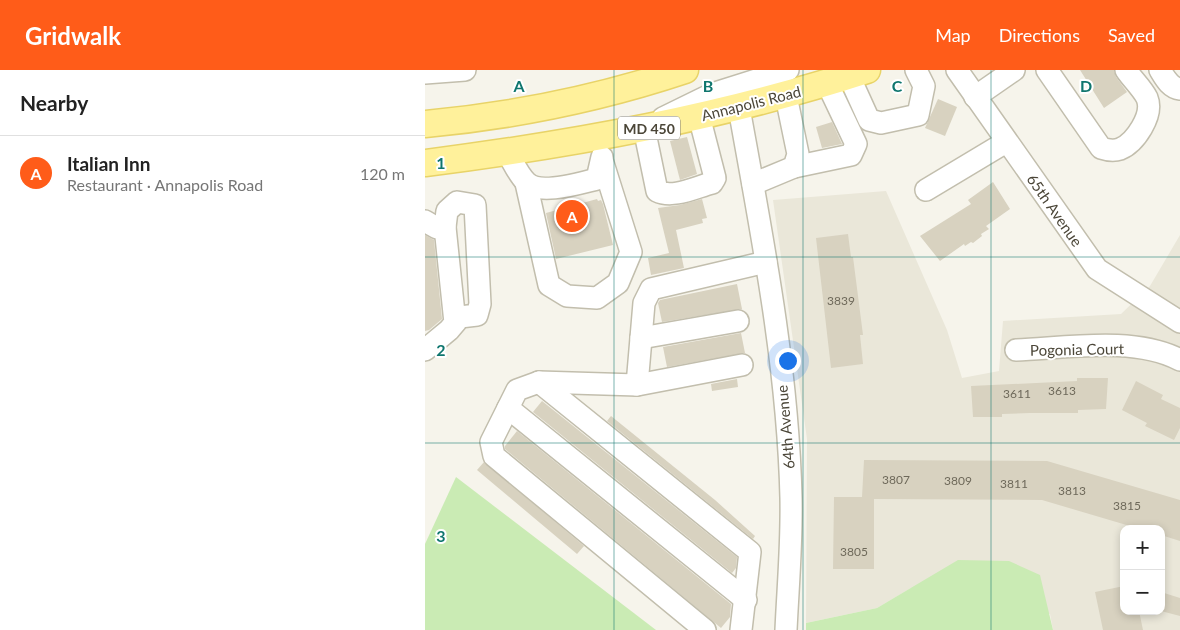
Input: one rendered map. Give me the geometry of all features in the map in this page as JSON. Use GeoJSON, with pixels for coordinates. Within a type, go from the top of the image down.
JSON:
{"type":"FeatureCollection","features":[{"type":"Feature","properties":{"kind":"main road"},"geometry":{"type":"LineString","coordinates":[[425,124],[531,109],[609,91],[685,70]]}},
{"type":"Feature","properties":{"kind":"main road","name":"Annapolis Road"},"geometry":{"type":"LineString","coordinates":[[425,163],[507,152],[602,148],[646,128],[786,96],[848,76]]}},
{"type":"Feature","properties":{"kind":"street"},"geometry":{"type":"LineString","coordinates":[[425,73],[465,70]]}},
{"type":"Feature","properties":{"kind":"street"},"geometry":{"type":"LineString","coordinates":[[699,116],[715,178],[712,183],[665,195],[657,191],[646,128],[712,94],[788,70]]}},
{"type":"Feature","properties":{"kind":"street"},"geometry":{"type":"LineString","coordinates":[[848,76],[869,120],[881,123],[918,115],[924,86],[916,70]]}},
{"type":"Feature","properties":{"kind":"street","name":"65th Avenue"},"geometry":{"type":"LineString","coordinates":[[957,70],[1097,270],[1180,322]]}},
{"type":"Feature","properties":{"kind":"street"},"geometry":{"type":"LineString","coordinates":[[975,97],[1014,70]]}},
{"type":"Feature","properties":{"kind":"street"},"geometry":{"type":"LineString","coordinates":[[1047,70],[1101,148],[1111,150],[1121,149],[1143,127],[1149,115],[1147,99],[1126,70]]}},
{"type":"Feature","properties":{"kind":"street"},"geometry":{"type":"LineString","coordinates":[[1160,70],[1169,83],[1175,88],[1180,89]]}},
{"type":"Feature","properties":{"kind":"street"},"geometry":{"type":"LineString","coordinates":[[753,184],[794,167],[851,155],[856,144],[848,76]]}},
{"type":"Feature","properties":{"kind":"street"},"geometry":{"type":"LineString","coordinates":[[786,96],[798,154],[794,167]]}},
{"type":"Feature","properties":{"kind":"street","name":"64th Avenue"},"geometry":{"type":"LineString","coordinates":[[739,108],[766,262],[779,352],[789,455],[790,523],[786,630]]}},
{"type":"Feature","properties":{"kind":"street"},"geometry":{"type":"LineString","coordinates":[[925,190],[1006,142]]}},
{"type":"Feature","properties":{"kind":"street"},"geometry":{"type":"LineString","coordinates":[[526,183],[541,189],[597,179],[602,148]]}},
{"type":"Feature","properties":{"kind":"street"},"geometry":{"type":"LineString","coordinates":[[507,152],[526,183],[549,285],[567,296],[597,298],[618,283],[631,252],[602,148]]}},
{"type":"Feature","properties":{"kind":"street"},"geometry":{"type":"LineString","coordinates":[[425,350],[455,323],[460,317],[477,315],[480,304],[475,206],[457,202],[447,211],[445,227],[455,323]]}},
{"type":"Feature","properties":{"kind":"street"},"geometry":{"type":"LineString","coordinates":[[425,221],[437,228],[445,227]]}},
{"type":"Feature","properties":{"kind":"street"},"geometry":{"type":"LineString","coordinates":[[637,385],[644,303],[651,289],[766,262]]}},
{"type":"Feature","properties":{"kind":"street"},"geometry":{"type":"LineString","coordinates":[[641,338],[738,321]]}},
{"type":"Feature","properties":{"kind":"street","name":"Pogonia Court"},"geometry":{"type":"LineString","coordinates":[[1016,350],[1118,345],[1174,357],[1180,330]]}},
{"type":"Feature","properties":{"kind":"street"},"geometry":{"type":"LineString","coordinates":[[705,630],[494,456],[491,442],[517,390],[539,382],[637,385],[743,365]]}},
{"type":"Feature","properties":{"kind":"street"},"geometry":{"type":"LineString","coordinates":[[539,382],[750,552],[741,630]]}},
{"type":"Feature","properties":{"kind":"street"},"geometry":{"type":"LineString","coordinates":[[508,408],[745,600]]}},
{"type":"Feature","properties":{"kind":"shaded area"},"geometry":{"type":"Polygon","coordinates":[[[886,191],[947,330],[962,378],[999,371],[1003,321],[1121,314],[1150,286],[1180,235],[1180,630],[1053,630],[1050,614],[911,588],[877,608],[806,623],[807,439],[773,200],[886,191]]]}},
{"type":"Feature","properties":{"kind":"green space"},"geometry":{"type":"Polygon","coordinates":[[[456,477],[656,630],[425,630],[425,544],[456,477]]]}},
{"type":"Feature","properties":{"kind":"green space"},"geometry":{"type":"Polygon","coordinates":[[[958,560],[1009,561],[1040,575],[1053,630],[806,630],[806,623],[877,608],[958,560]]]}},
{"type":"Feature","properties":{"kind":"building"},"geometry":{"type":"Polygon","coordinates":[[[1080,70],[1114,70],[1116,77],[1127,92],[1104,108],[1080,70]]]}},
{"type":"Feature","properties":{"kind":"building"},"geometry":{"type":"Polygon","coordinates":[[[938,99],[957,107],[945,136],[925,128],[938,99]]]}},
{"type":"Feature","properties":{"kind":"building"},"geometry":{"type":"Polygon","coordinates":[[[832,122],[842,144],[822,148],[816,127],[832,122]]]}},
{"type":"Feature","properties":{"kind":"building"},"geometry":{"type":"Polygon","coordinates":[[[687,137],[697,174],[680,180],[670,141],[687,137]]]}},
{"type":"Feature","properties":{"kind":"building"},"geometry":{"type":"Polygon","coordinates":[[[993,182],[1010,209],[986,226],[989,229],[981,234],[982,236],[973,243],[971,242],[965,246],[964,244],[940,261],[920,236],[971,204],[968,200],[993,182]]]}},
{"type":"Feature","properties":{"kind":"building"},"geometry":{"type":"Polygon","coordinates":[[[597,199],[598,201],[601,200],[603,204],[613,245],[556,259],[546,213],[597,199]]]}},
{"type":"Feature","properties":{"kind":"building"},"geometry":{"type":"Polygon","coordinates":[[[702,199],[707,218],[702,219],[703,223],[676,230],[684,268],[651,275],[648,258],[669,253],[658,208],[702,199]]]}},
{"type":"Feature","properties":{"kind":"building"},"geometry":{"type":"Polygon","coordinates":[[[848,234],[851,257],[853,257],[863,335],[860,335],[863,364],[831,368],[816,238],[848,234]]]}},
{"type":"Feature","properties":{"kind":"building"},"geometry":{"type":"Polygon","coordinates":[[[425,235],[434,240],[442,319],[425,331],[425,235]]]}},
{"type":"Feature","properties":{"kind":"building"},"geometry":{"type":"Polygon","coordinates":[[[737,284],[742,309],[662,322],[658,303],[660,300],[737,284]]]}},
{"type":"Feature","properties":{"kind":"building"},"geometry":{"type":"Polygon","coordinates":[[[741,333],[745,353],[667,367],[663,347],[741,333]]]}},
{"type":"Feature","properties":{"kind":"building"},"geometry":{"type":"Polygon","coordinates":[[[1077,378],[1108,378],[1106,409],[1078,410],[1078,413],[1002,414],[1002,417],[973,417],[971,386],[1077,381],[1077,378]]]}},
{"type":"Feature","properties":{"kind":"building"},"geometry":{"type":"Polygon","coordinates":[[[737,379],[738,387],[712,391],[711,384],[737,379]]]}},
{"type":"Feature","properties":{"kind":"building"},"geometry":{"type":"Polygon","coordinates":[[[1136,381],[1163,395],[1161,399],[1180,408],[1180,428],[1174,440],[1145,426],[1147,423],[1122,410],[1136,381]]]}},
{"type":"Feature","properties":{"kind":"building"},"geometry":{"type":"Polygon","coordinates":[[[542,401],[737,557],[736,568],[732,573],[533,412],[542,401]]]}},
{"type":"Feature","properties":{"kind":"building"},"geometry":{"type":"Polygon","coordinates":[[[611,416],[715,500],[755,536],[753,539],[607,421],[611,416]]]}},
{"type":"Feature","properties":{"kind":"building"},"geometry":{"type":"Polygon","coordinates":[[[517,431],[731,604],[730,617],[721,628],[505,449],[505,446],[517,431]]]}},
{"type":"Feature","properties":{"kind":"building"},"geometry":{"type":"Polygon","coordinates":[[[864,460],[1047,461],[1180,500],[1180,541],[1165,536],[1165,525],[1126,525],[1042,500],[874,499],[874,569],[833,569],[834,497],[862,497],[864,460]]]}},
{"type":"Feature","properties":{"kind":"building"},"geometry":{"type":"Polygon","coordinates":[[[484,462],[584,546],[577,554],[477,470],[484,462]]]}},
{"type":"Feature","properties":{"kind":"building"},"geometry":{"type":"Polygon","coordinates":[[[1120,587],[1120,615],[1140,615],[1143,630],[1103,630],[1095,592],[1120,587]]]}},
{"type":"Feature","properties":{"kind":"building"},"geometry":{"type":"Polygon","coordinates":[[[1165,593],[1180,598],[1180,616],[1165,612],[1165,593]]]}},
{"type":"Feature","properties":{"kind":"place","name":"Italian Inn"},"geometry":{"type":"Point","coordinates":[572,216]}}]}
